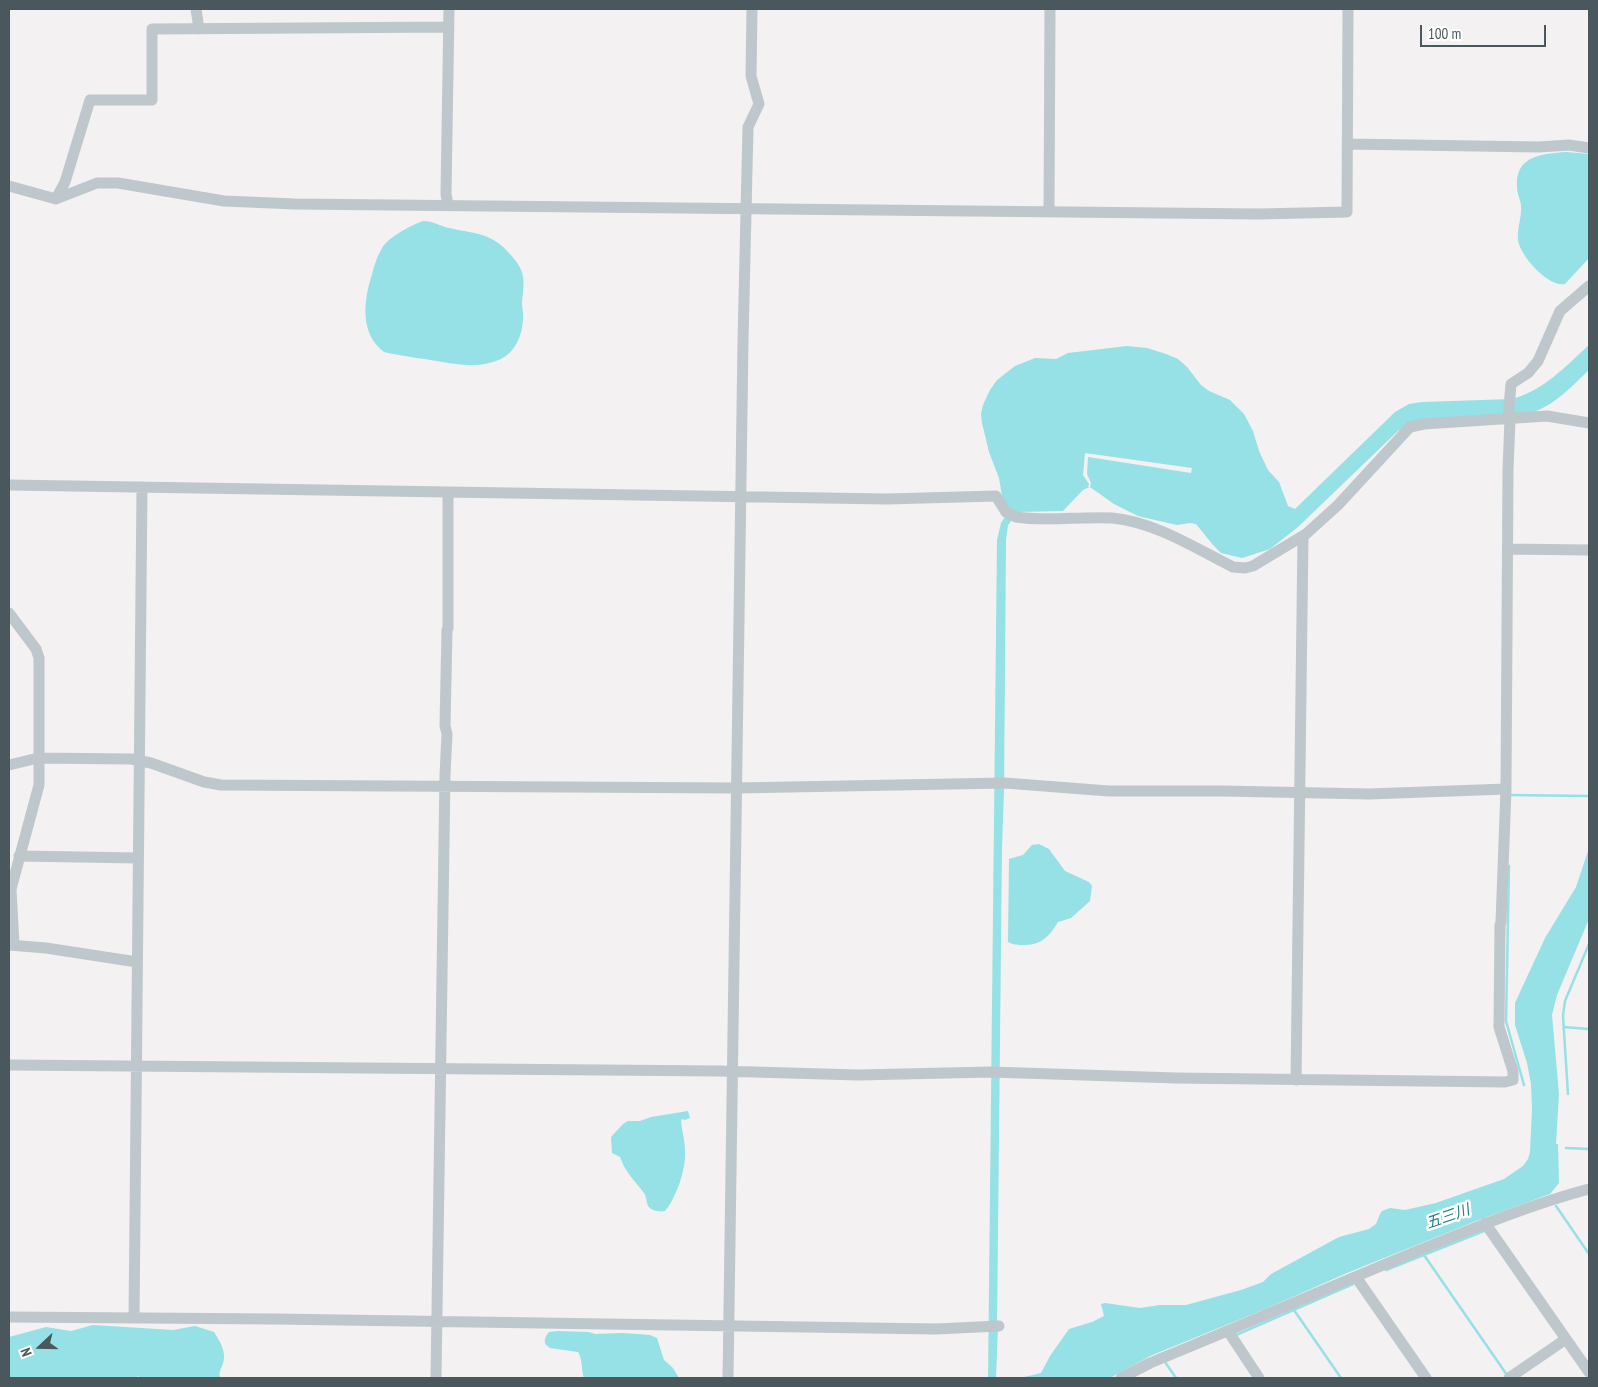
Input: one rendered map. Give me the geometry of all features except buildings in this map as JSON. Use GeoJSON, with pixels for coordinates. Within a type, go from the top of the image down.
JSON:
{"type":"FeatureCollection","features":[{"type":"Feature","properties":{"kind":"street"},"geometry":{"type":"LineString","coordinates":[[196,9],[199,29]]}},
{"type":"Feature","properties":{"kind":"street"},"geometry":{"type":"LineString","coordinates":[[448,205],[446,194],[450,9]]}},
{"type":"Feature","properties":{"kind":"street"},"geometry":{"type":"LineString","coordinates":[[728,1378],[748,127],[759,104],[751,76],[752,9]]}},
{"type":"Feature","properties":{"kind":"street"},"geometry":{"type":"LineString","coordinates":[[1049,211],[1050,9]]}},
{"type":"Feature","properties":{"kind":"street"},"geometry":{"type":"LineString","coordinates":[[9,186],[56,199],[97,183],[111,183],[224,202],[1259,214],[1346,212],[1348,9]]}},
{"type":"Feature","properties":{"kind":"street"},"geometry":{"type":"LineString","coordinates":[[56,199],[64,182],[90,100],[152,100],[152,29],[449,27]]}},
{"type":"Feature","properties":{"kind":"street"},"geometry":{"type":"LineString","coordinates":[[1347,144],[1569,145],[1589,148]]}},
{"type":"Feature","properties":{"kind":"street"},"geometry":{"type":"LineString","coordinates":[[9,1065],[732,1072],[858,1075],[996,1072],[1296,1080],[1495,1082],[1512,1080],[1513,1071],[1499,1027],[1500,925],[1506,790],[1509,396],[1511,384],[1528,373],[1538,361],[1560,311],[1589,286]]}},
{"type":"Feature","properties":{"kind":"street"},"geometry":{"type":"LineString","coordinates":[[9,485],[741,496],[887,500],[996,496],[1011,514],[1112,518],[1136,522],[1163,532],[1232,567],[1245,568],[1252,566],[1303,536],[1338,505],[1410,427],[1424,424],[1547,416],[1589,423]]}},
{"type":"Feature","properties":{"kind":"street"},"geometry":{"type":"LineString","coordinates":[[134,1318],[142,487]]}},
{"type":"Feature","properties":{"kind":"street"},"geometry":{"type":"LineString","coordinates":[[436,1378],[447,734],[445,726],[446,630],[448,628],[448,492]]}},
{"type":"Feature","properties":{"kind":"street"},"geometry":{"type":"LineString","coordinates":[[1296,1080],[1303,536]]}},
{"type":"Feature","properties":{"kind":"street"},"geometry":{"type":"LineString","coordinates":[[1508,549],[1589,550]]}},
{"type":"Feature","properties":{"kind":"street"},"geometry":{"type":"LineString","coordinates":[[9,613],[31,642],[39,658],[39,785],[11,889],[11,945],[46,948],[136,962]]}},
{"type":"Feature","properties":{"kind":"street"},"geometry":{"type":"LineString","coordinates":[[9,765],[38,758],[131,759],[151,763],[204,782],[221,785],[736,788],[999,783],[1109,791],[1369,794],[1506,790]]}},
{"type":"Feature","properties":{"kind":"street"},"geometry":{"type":"LineString","coordinates":[[19,856],[138,858]]}},
{"type":"Feature","properties":{"kind":"street"},"geometry":{"type":"LineString","coordinates":[[1122,1378],[1150,1363],[1486,1224],[1564,1195],[1589,1189]]}},
{"type":"Feature","properties":{"kind":"street"},"geometry":{"type":"LineString","coordinates":[[1486,1224],[1589,1372]]}},
{"type":"Feature","properties":{"kind":"street"},"geometry":{"type":"LineString","coordinates":[[1356,1277],[1426,1378]]}},
{"type":"Feature","properties":{"kind":"street"},"geometry":{"type":"LineString","coordinates":[[9,1317],[936,1329],[995,1326]]}},
{"type":"Feature","properties":{"kind":"street"},"geometry":{"type":"LineString","coordinates":[[1228,1332],[1259,1378]]}},
{"type":"Feature","properties":{"kind":"street"},"geometry":{"type":"LineString","coordinates":[[1510,1378],[1566,1339]]}},
{"type":"Feature","properties":{"kind":"water"},"geometry":{"type":"Polygon","coordinates":[[[1566,152],[1589,154],[1589,258],[1565,284],[1558,284],[1536,270],[1520,247],[1518,236],[1521,205],[1517,189],[1518,176],[1526,162],[1532,158],[1548,154],[1566,152]]]}},
{"type":"Feature","properties":{"kind":"water"},"geometry":{"type":"Polygon","coordinates":[[[423,221],[489,238],[503,247],[519,266],[524,282],[522,330],[516,344],[507,355],[481,365],[448,363],[384,352],[370,335],[366,316],[367,294],[378,255],[392,237],[423,221]]]}},
{"type":"Feature","properties":{"kind":"water"},"geometry":{"type":"Polygon","coordinates":[[[1589,345],[1589,370],[1564,394],[1550,404],[1534,412],[1399,430],[1298,527],[1270,549],[1242,558],[1221,553],[1196,524],[1177,525],[1138,516],[1114,504],[1090,487],[1083,490],[1063,511],[1018,512],[1008,525],[1006,540],[1002,848],[998,1327],[996,1378],[988,1378],[997,540],[1001,523],[1010,509],[1002,496],[999,478],[989,452],[982,423],[983,405],[990,390],[997,380],[1015,366],[1035,358],[1056,359],[1068,353],[1127,346],[1147,348],[1166,354],[1178,359],[1201,385],[1209,391],[1230,400],[1244,414],[1253,431],[1259,451],[1268,470],[1279,482],[1288,506],[1295,509],[1395,412],[1409,404],[1512,399],[1544,384],[1589,345]]]}},
{"type":"Feature","properties":{"kind":"water"},"geometry":{"type":"Polygon","coordinates":[[[1039,844],[1049,849],[1065,871],[1089,882],[1092,886],[1090,901],[1071,918],[1058,922],[1052,932],[1040,942],[1030,945],[1014,944],[1008,942],[1009,859],[1023,855],[1032,845],[1039,844]]]}},
{"type":"Feature","properties":{"kind":"water","name":"五三川"},"geometry":{"type":"Polygon","coordinates":[[[1589,848],[1589,919],[1557,995],[1552,1015],[1559,1094],[1556,1144],[1558,1144],[1559,1183],[1550,1194],[1476,1221],[1347,1273],[1150,1356],[1110,1378],[1020,1378],[1041,1373],[1050,1356],[1069,1329],[1104,1316],[1101,1304],[1140,1308],[1160,1305],[1186,1305],[1241,1290],[1263,1282],[1271,1274],[1339,1237],[1369,1229],[1376,1224],[1382,1211],[1390,1208],[1405,1210],[1436,1203],[1504,1179],[1523,1166],[1530,1152],[1531,1084],[1527,1063],[1515,1025],[1515,1003],[1545,938],[1576,887],[1589,848]]]}},
{"type":"Feature","properties":{"kind":"water"},"geometry":{"type":"Polygon","coordinates":[[[688,1111],[690,1118],[682,1119],[681,1121],[685,1163],[679,1185],[665,1211],[653,1210],[649,1207],[644,1193],[627,1172],[620,1157],[612,1153],[611,1137],[628,1121],[640,1121],[651,1117],[688,1111]]]}},
{"type":"Feature","properties":{"kind":"water"},"geometry":{"type":"Polygon","coordinates":[[[93,1325],[173,1330],[195,1326],[214,1332],[224,1352],[220,1378],[140,1378],[138,1376],[135,1378],[9,1378],[9,1337],[46,1327],[71,1331],[93,1325]]]}},
{"type":"Feature","properties":{"kind":"water"},"geometry":{"type":"Polygon","coordinates":[[[549,1332],[650,1335],[657,1338],[664,1360],[673,1368],[679,1378],[584,1378],[581,1358],[578,1352],[550,1348],[546,1345],[545,1340],[549,1332]]]}},
{"type":"Feature","properties":{"kind":"pier"},"geometry":{"type":"Polygon","coordinates":[[[1085,453],[1192,468],[1191,473],[1088,457],[1087,474],[1091,483],[1090,487],[1088,487],[1089,484],[1083,475],[1085,453]]]}},
{"type":"Feature","properties":{"kind":"waterway"},"geometry":{"type":"LineString","coordinates":[[1510,795],[1589,796]]}},
{"type":"Feature","properties":{"kind":"waterway"},"geometry":{"type":"LineString","coordinates":[[1509,866],[1506,1021],[1524,1085]]}},
{"type":"Feature","properties":{"kind":"waterway"},"geometry":{"type":"LineString","coordinates":[[1568,1094],[1563,1016],[1565,1001],[1589,944]]}},
{"type":"Feature","properties":{"kind":"waterway"},"geometry":{"type":"LineString","coordinates":[[1564,1027],[1589,1029]]}},
{"type":"Feature","properties":{"kind":"waterway"},"geometry":{"type":"LineString","coordinates":[[1566,1148],[1589,1149]]}},
{"type":"Feature","properties":{"kind":"waterway"},"geometry":{"type":"LineString","coordinates":[[1556,1206],[1589,1254]]}},
{"type":"Feature","properties":{"kind":"waterway"},"geometry":{"type":"LineString","coordinates":[[1386,1270],[1484,1231]]}},
{"type":"Feature","properties":{"kind":"waterway"},"geometry":{"type":"LineString","coordinates":[[1424,1255],[1507,1375]]}},
{"type":"Feature","properties":{"kind":"waterway"},"geometry":{"type":"LineString","coordinates":[[1236,1335],[1353,1284]]}},
{"type":"Feature","properties":{"kind":"waterway"},"geometry":{"type":"LineString","coordinates":[[1294,1310],[1341,1378]]}},
{"type":"Feature","properties":{"kind":"waterway"},"geometry":{"type":"LineString","coordinates":[[1165,1362],[1176,1378]]}}]}
